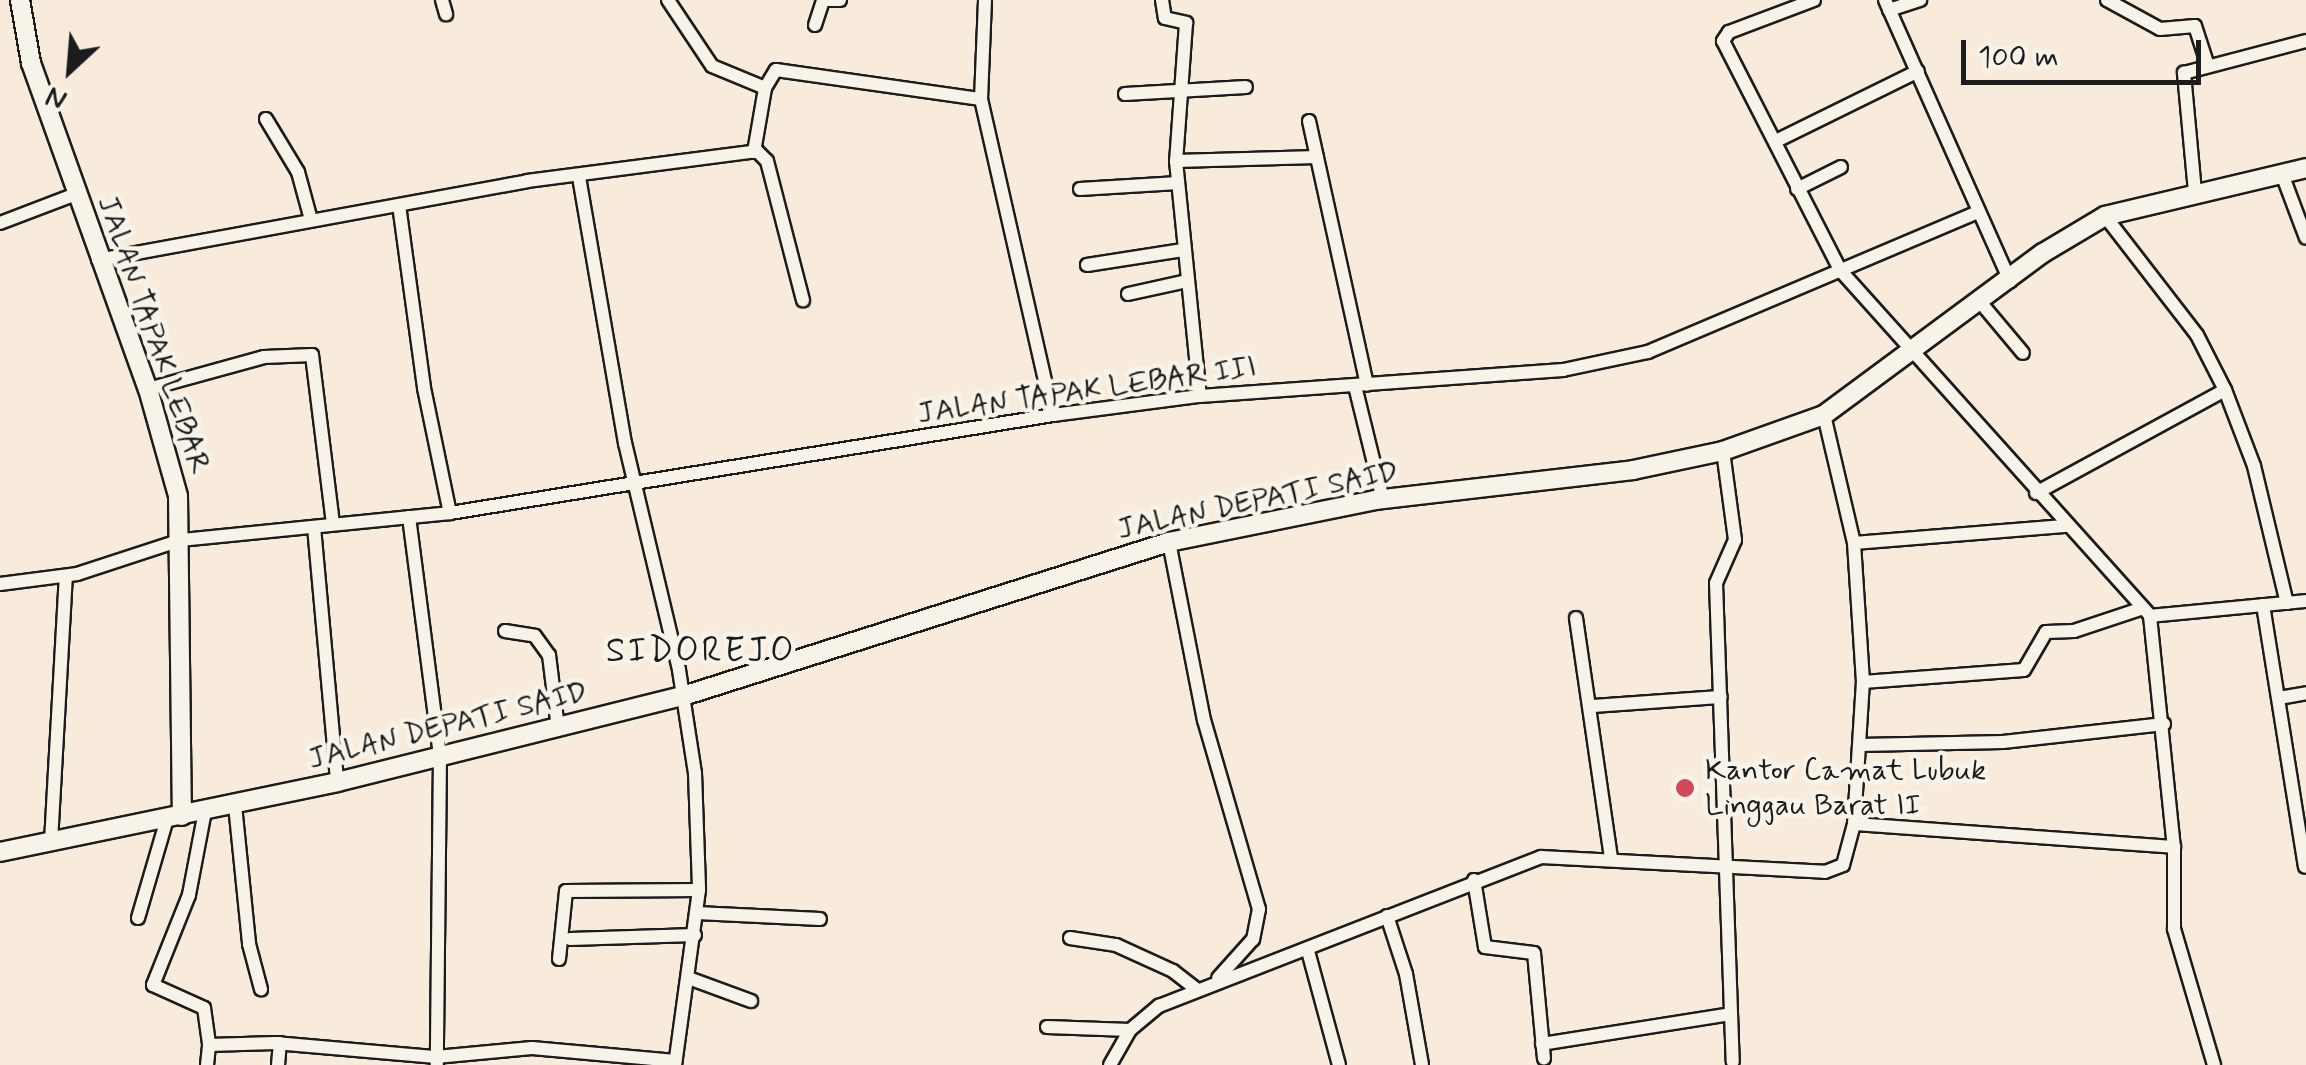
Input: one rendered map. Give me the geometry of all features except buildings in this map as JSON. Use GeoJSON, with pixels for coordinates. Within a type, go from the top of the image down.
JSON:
{"type":"FeatureCollection","features":[{"type":"Feature","properties":{"kind":"main road","name":"JALAN TAPAK LEBAR"},"geometry":{"type":"LineString","coordinates":[[20,0],[31,63],[98,260],[148,389],[178,496],[181,540],[175,818]]}},
{"type":"Feature","properties":{"kind":"main road","name":"JALAN DEPATI SAID"},"geometry":{"type":"LineString","coordinates":[[0,852],[337,782],[682,696],[1168,542],[1383,500],[1536,484],[1723,451],[1824,415],[2071,233],[2105,216],[2306,168]]}},
{"type":"Feature","properties":{"kind":"street"},"geometry":{"type":"LineString","coordinates":[[668,0],[722,75],[765,88]]}},
{"type":"Feature","properties":{"kind":"street"},"geometry":{"type":"LineString","coordinates":[[815,25],[822,0],[840,0]]}},
{"type":"Feature","properties":{"kind":"street"},"geometry":{"type":"LineString","coordinates":[[985,0],[981,99],[1054,415]]}},
{"type":"Feature","properties":{"kind":"street"},"geometry":{"type":"LineString","coordinates":[[1162,0],[1164,18],[1186,23],[1176,161],[1200,396]]}},
{"type":"Feature","properties":{"kind":"street"},"geometry":{"type":"LineString","coordinates":[[1814,0],[1724,39],[1840,270],[1911,354],[2146,612],[2164,724],[2174,848],[2174,929],[2214,1065]]}},
{"type":"Feature","properties":{"kind":"street"},"geometry":{"type":"LineString","coordinates":[[1920,0],[1887,5],[1975,212],[2010,281]]}},
{"type":"Feature","properties":{"kind":"street"},"geometry":{"type":"LineString","coordinates":[[2107,0],[2160,29],[2195,26],[2207,63]]}},
{"type":"Feature","properties":{"kind":"street"},"geometry":{"type":"LineString","coordinates":[[2195,192],[2180,81],[2188,69],[2306,40]]}},
{"type":"Feature","properties":{"kind":"street"},"geometry":{"type":"LineString","coordinates":[[754,152],[765,88],[776,70],[981,99]]}},
{"type":"Feature","properties":{"kind":"street"},"geometry":{"type":"LineString","coordinates":[[1776,141],[1918,71]]}},
{"type":"Feature","properties":{"kind":"street"},"geometry":{"type":"LineString","coordinates":[[1125,94],[1181,94],[1246,87]]}},
{"type":"Feature","properties":{"kind":"street"},"geometry":{"type":"LineString","coordinates":[[266,118],[298,172],[311,220]]}},
{"type":"Feature","properties":{"kind":"street"},"geometry":{"type":"LineString","coordinates":[[1309,121],[1383,500]]}},
{"type":"Feature","properties":{"kind":"street"},"geometry":{"type":"LineString","coordinates":[[98,260],[399,205],[754,152],[767,161],[803,300]]}},
{"type":"Feature","properties":{"kind":"street"},"geometry":{"type":"LineString","coordinates":[[1176,161],[1317,157]]}},
{"type":"Feature","properties":{"kind":"street"},"geometry":{"type":"LineString","coordinates":[[1796,189],[1842,167]]}},
{"type":"Feature","properties":{"kind":"street"},"geometry":{"type":"LineString","coordinates":[[2282,174],[2306,238]]}},
{"type":"Feature","properties":{"kind":"street"},"geometry":{"type":"LineString","coordinates":[[209,1045],[280,1043],[436,1061],[500,1050],[675,1063],[690,979],[699,890],[695,772],[636,486],[579,177]]}},
{"type":"Feature","properties":{"kind":"street"},"geometry":{"type":"LineString","coordinates":[[1080,189],[1178,183]]}},
{"type":"Feature","properties":{"kind":"street"},"geometry":{"type":"LineString","coordinates":[[0,222],[76,194]]}},
{"type":"Feature","properties":{"kind":"street"},"geometry":{"type":"LineString","coordinates":[[399,205],[424,388],[450,512]]}},
{"type":"Feature","properties":{"kind":"street","name":"JALAN TAPAK LEBAR III"},"geometry":{"type":"LineString","coordinates":[[0,584],[66,576],[181,540],[409,517],[636,486],[1054,415],[1200,396],[1562,370],[1648,352],[1975,212]]}},
{"type":"Feature","properties":{"kind":"street"},"geometry":{"type":"LineString","coordinates":[[2105,216],[2197,335],[2225,390],[2254,466],[2288,603]]}},
{"type":"Feature","properties":{"kind":"street"},"geometry":{"type":"LineString","coordinates":[[1087,265],[1184,250]]}},
{"type":"Feature","properties":{"kind":"street"},"geometry":{"type":"LineString","coordinates":[[1128,294],[1187,281]]}},
{"type":"Feature","properties":{"kind":"street"},"geometry":{"type":"LineString","coordinates":[[1981,302],[2023,353]]}},
{"type":"Feature","properties":{"kind":"street"},"geometry":{"type":"LineString","coordinates":[[148,389],[264,357],[312,354],[333,524]]}},
{"type":"Feature","properties":{"kind":"street"},"geometry":{"type":"LineString","coordinates":[[2036,492],[2225,390]]}},
{"type":"Feature","properties":{"kind":"street"},"geometry":{"type":"LineString","coordinates":[[1110,1065],[1130,1030],[1160,1006],[1308,951],[1474,880],[1541,856],[1724,869],[1836,869],[1848,858],[1854,824],[1863,682],[1854,543],[1824,415]]}},
{"type":"Feature","properties":{"kind":"street"},"geometry":{"type":"LineString","coordinates":[[1723,451],[1735,540],[1716,583],[1734,1062]]}},
{"type":"Feature","properties":{"kind":"street"},"geometry":{"type":"LineString","coordinates":[[409,517],[440,757],[436,1061]]}},
{"type":"Feature","properties":{"kind":"street"},"geometry":{"type":"LineString","coordinates":[[314,526],[337,782]]}},
{"type":"Feature","properties":{"kind":"street"},"geometry":{"type":"LineString","coordinates":[[1854,543],[2067,526]]}},
{"type":"Feature","properties":{"kind":"street"},"geometry":{"type":"LineString","coordinates":[[1168,542],[1204,720],[1260,909],[1253,939],[1239,962],[1202,988]]}},
{"type":"Feature","properties":{"kind":"street"},"geometry":{"type":"LineString","coordinates":[[51,842],[66,576]]}},
{"type":"Feature","properties":{"kind":"street"},"geometry":{"type":"LineString","coordinates":[[1863,682],[2024,670],[2046,632],[2074,631],[2146,612],[2306,600]]}},
{"type":"Feature","properties":{"kind":"street"},"geometry":{"type":"LineString","coordinates":[[2262,604],[2305,867]]}},
{"type":"Feature","properties":{"kind":"street"},"geometry":{"type":"LineString","coordinates":[[1576,618],[1592,706],[1610,858]]}},
{"type":"Feature","properties":{"kind":"street"},"geometry":{"type":"LineString","coordinates":[[505,631],[535,636],[549,655],[558,728]]}},
{"type":"Feature","properties":{"kind":"street"},"geometry":{"type":"LineString","coordinates":[[2278,698],[2306,693]]}},
{"type":"Feature","properties":{"kind":"street"},"geometry":{"type":"LineString","coordinates":[[1592,706],[1721,697]]}},
{"type":"Feature","properties":{"kind":"street"},"geometry":{"type":"LineString","coordinates":[[1860,745],[2003,742],[2164,724]]}},
{"type":"Feature","properties":{"kind":"street"},"geometry":{"type":"LineString","coordinates":[[235,804],[248,944],[261,989]]}},
{"type":"Feature","properties":{"kind":"street"},"geometry":{"type":"LineString","coordinates":[[204,811],[188,895],[154,985],[204,1008],[209,1045],[206,1065]]}},
{"type":"Feature","properties":{"kind":"street"},"geometry":{"type":"LineString","coordinates":[[138,918],[175,818]]}},
{"type":"Feature","properties":{"kind":"street"},"geometry":{"type":"LineString","coordinates":[[1854,824],[2174,848]]}},
{"type":"Feature","properties":{"kind":"street"},"geometry":{"type":"LineString","coordinates":[[1474,880],[1486,947],[1534,953],[1544,1059]]}},
{"type":"Feature","properties":{"kind":"street"},"geometry":{"type":"LineString","coordinates":[[559,959],[566,891],[699,890]]}},
{"type":"Feature","properties":{"kind":"street"},"geometry":{"type":"LineString","coordinates":[[696,913],[820,919]]}},
{"type":"Feature","properties":{"kind":"street"},"geometry":{"type":"LineString","coordinates":[[1388,916],[1406,974],[1422,1065]]}},
{"type":"Feature","properties":{"kind":"street"},"geometry":{"type":"LineString","coordinates":[[570,939],[694,935]]}},
{"type":"Feature","properties":{"kind":"street"},"geometry":{"type":"LineString","coordinates":[[1070,938],[1116,945],[1173,970],[1202,988]]}},
{"type":"Feature","properties":{"kind":"street"},"geometry":{"type":"LineString","coordinates":[[1308,951],[1339,1065]]}},
{"type":"Feature","properties":{"kind":"street"},"geometry":{"type":"LineString","coordinates":[[690,979],[752,1002]]}},
{"type":"Feature","properties":{"kind":"street"},"geometry":{"type":"LineString","coordinates":[[1542,1044],[1731,1014]]}},
{"type":"Feature","properties":{"kind":"street"},"geometry":{"type":"LineString","coordinates":[[1048,1028],[1130,1030]]}},
{"type":"Feature","properties":{"kind":"street"},"geometry":{"type":"LineString","coordinates":[[278,1065],[280,1043]]}},
{"type":"Feature","properties":{"kind":"street"},"geometry":{"type":"LineString","coordinates":[[500,1050],[501,1065]]}},
{"type":"Feature","properties":{"kind":"place","name":"Kantor Camat Lubuk Linggau Barat II"},"geometry":{"type":"Point","coordinates":[1685,788]}},
{"type":"Feature","properties":{"kind":"district","name":"SIDOREJO"},"geometry":{"type":"Point","coordinates":[701,651]}}]}
